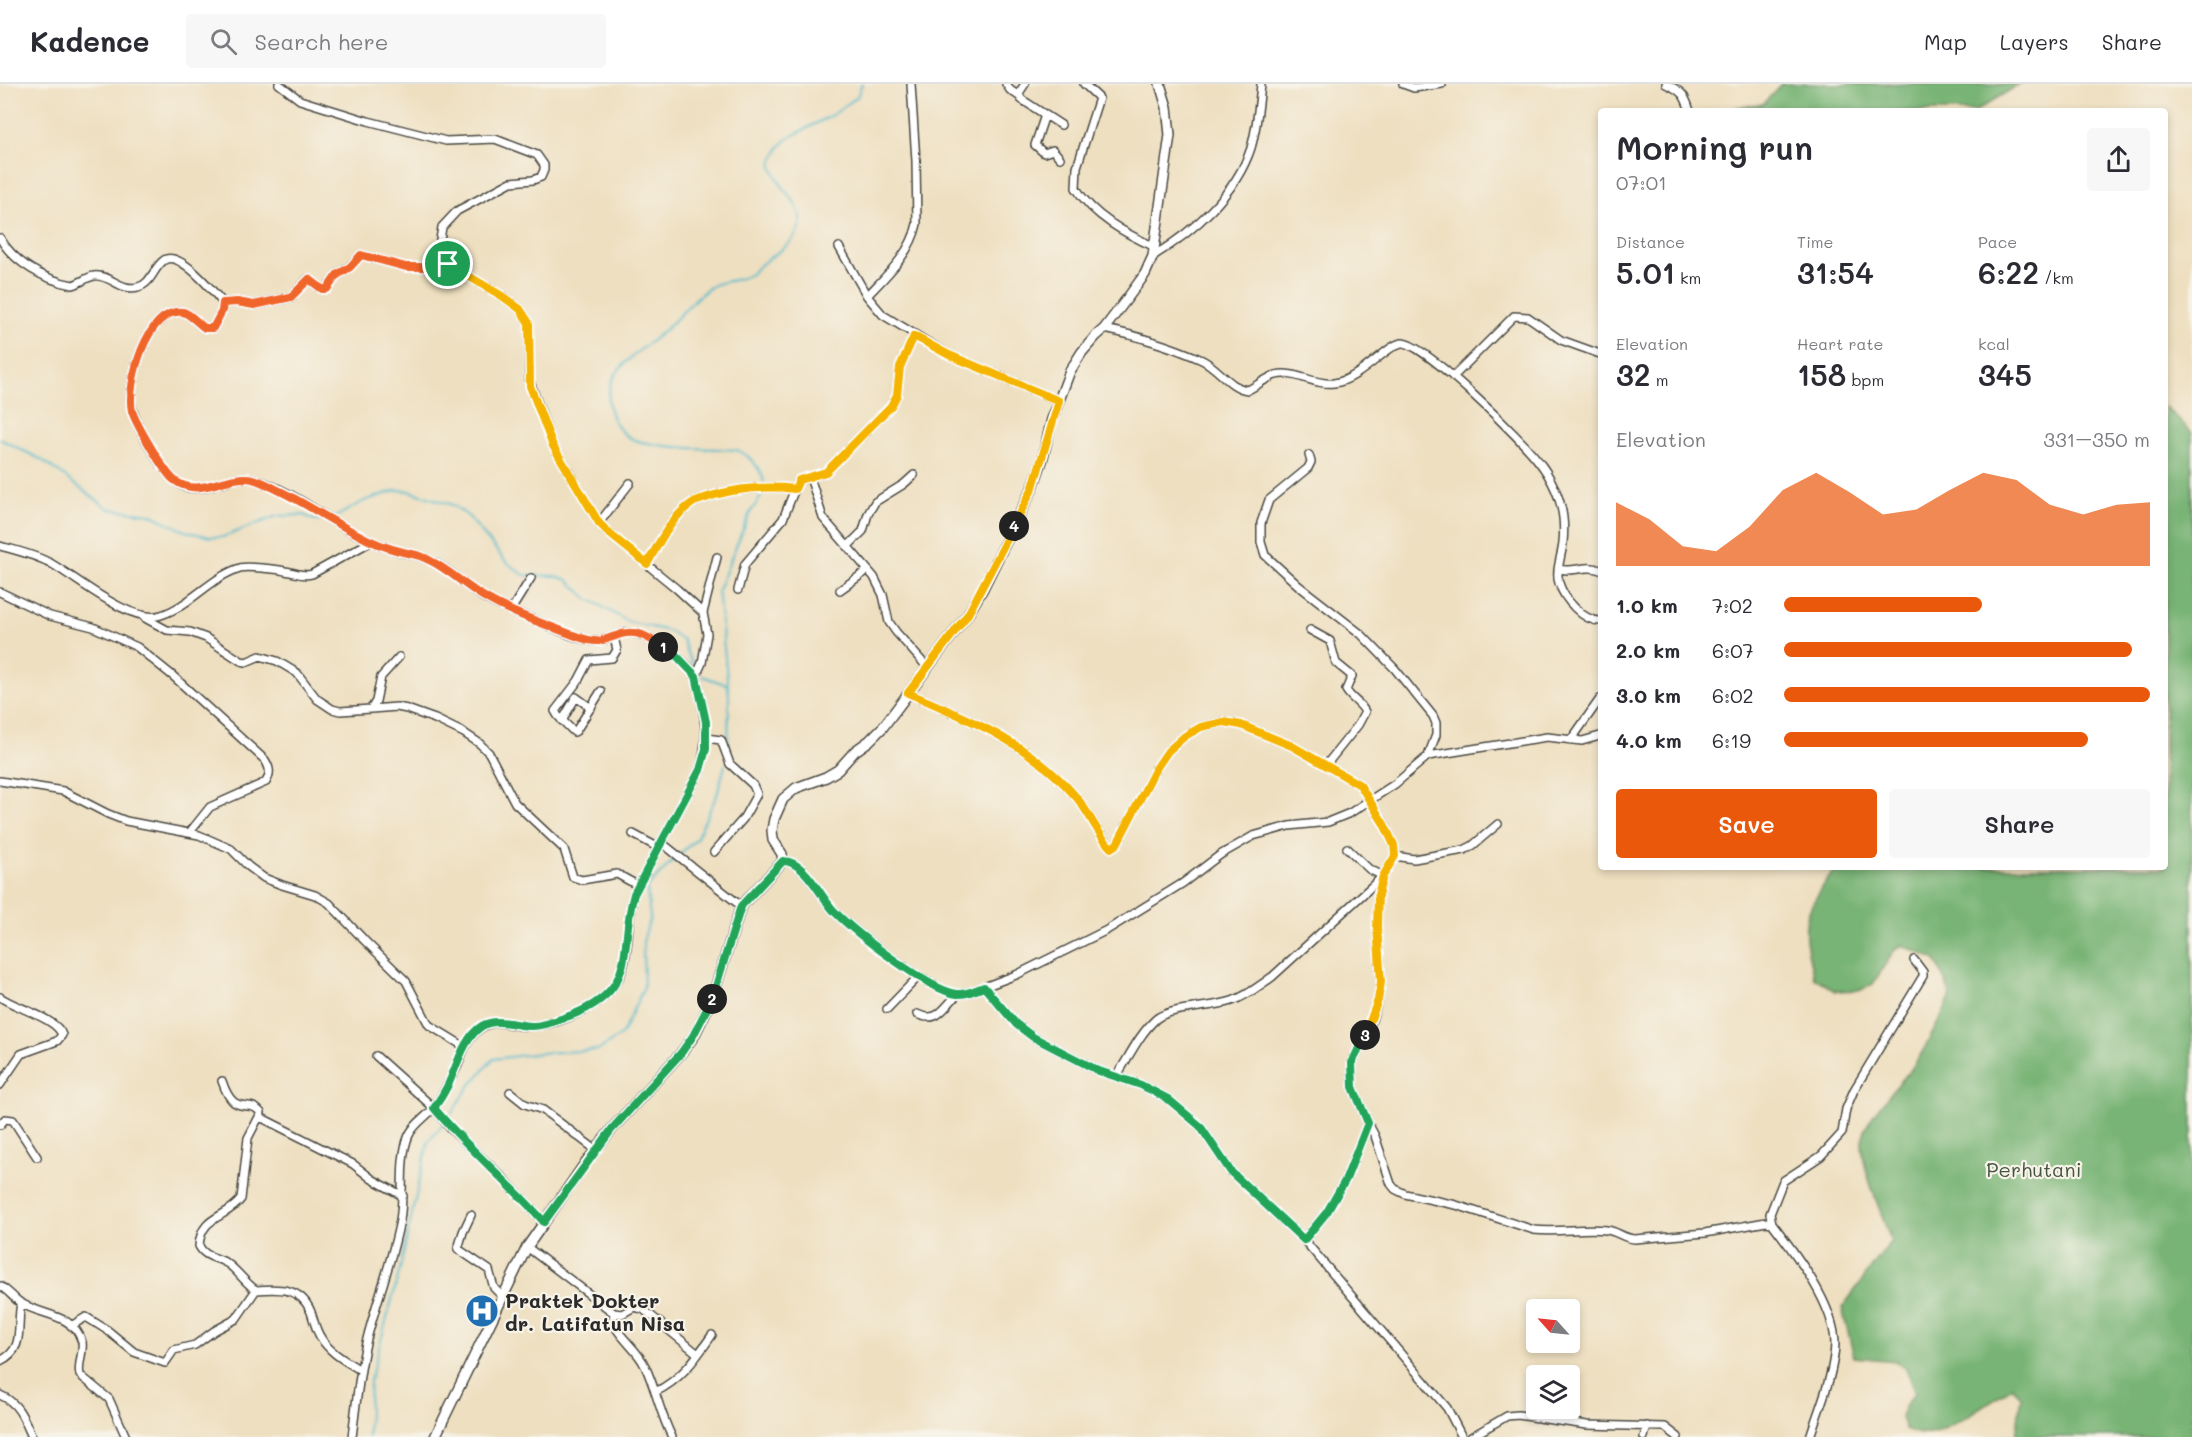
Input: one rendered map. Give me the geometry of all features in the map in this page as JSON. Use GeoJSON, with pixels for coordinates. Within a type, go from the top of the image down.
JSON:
{"type":"FeatureCollection","features":[{"type":"Feature","properties":{"kind":"main road"},"geometry":{"type":"LineString","coordinates":[[435,1437],[527,1247],[612,1129],[681,1053],[693,1036],[712,999],[741,906],[783,861],[782,854],[773,840],[772,830],[783,798],[796,788],[838,770],[847,758],[883,727],[968,614],[1033,487],[1070,371],[1145,274],[1154,251],[1170,135],[1167,107],[1160,84]]}},
{"type":"Feature","properties":{"kind":"street"},"geometry":{"type":"LineString","coordinates":[[279,84],[300,100],[368,121],[446,141],[495,140],[537,155],[544,165],[541,177],[511,182],[457,211],[442,227],[440,240],[442,254],[448,264],[520,309],[529,323],[530,386],[553,446],[599,523],[703,613]]}},
{"type":"Feature","properties":{"kind":"street"},"geometry":{"type":"LineString","coordinates":[[867,296],[898,262],[915,234],[917,224],[916,161],[911,84]]}},
{"type":"Feature","properties":{"kind":"street"},"geometry":{"type":"LineString","coordinates":[[1006,84],[1010,90],[1061,125]]}},
{"type":"Feature","properties":{"kind":"street"},"geometry":{"type":"LineString","coordinates":[[1019,96],[1025,84]]}},
{"type":"Feature","properties":{"kind":"street"},"geometry":{"type":"LineString","coordinates":[[1084,84],[1099,98],[1077,167],[1077,188],[1089,204],[1117,227],[1154,251],[1178,241],[1218,202],[1239,174],[1250,149],[1258,117],[1261,84]]}},
{"type":"Feature","properties":{"kind":"street"},"geometry":{"type":"LineString","coordinates":[[1403,84],[1414,88],[1442,84]]}},
{"type":"Feature","properties":{"kind":"street"},"geometry":{"type":"LineString","coordinates":[[1666,84],[1685,96],[1689,108]]}},
{"type":"Feature","properties":{"kind":"street"},"geometry":{"type":"LineString","coordinates":[[1045,115],[1035,145],[1044,153],[1053,150],[1060,158]]}},
{"type":"Feature","properties":{"kind":"street"},"geometry":{"type":"LineString","coordinates":[[0,238],[7,251],[23,264],[43,275],[73,285],[92,276],[100,276],[117,285],[138,287],[145,284],[163,260],[177,259],[199,277],[223,303],[222,311],[213,328],[205,328],[183,312],[171,314],[160,320],[148,334],[143,345],[133,383],[131,399],[133,411],[165,470],[181,485],[203,488],[233,480],[253,479],[306,503],[370,542],[427,558],[480,595],[510,610],[581,638],[597,641],[627,632],[638,634],[672,651],[696,676],[706,722],[706,749],[700,770],[661,846],[637,885],[630,905],[621,971],[612,989],[588,1008],[557,1020],[533,1026],[492,1022],[482,1026],[465,1047],[434,1108],[421,1118],[410,1134],[405,1150],[403,1196],[395,1244],[360,1370],[352,1437]]}},
{"type":"Feature","properties":{"kind":"street"},"geometry":{"type":"LineString","coordinates":[[839,247],[867,296],[883,315],[914,336],[949,355],[1059,401]]}},
{"type":"Feature","properties":{"kind":"street"},"geometry":{"type":"LineString","coordinates":[[223,303],[237,302],[254,305],[291,297],[309,279],[322,289],[327,289],[337,275],[350,267],[361,255],[406,267],[448,264]]}},
{"type":"Feature","properties":{"kind":"street"},"geometry":{"type":"LineString","coordinates":[[1453,377],[1514,316],[1528,317],[1561,340],[1598,353]]}},
{"type":"Feature","properties":{"kind":"street"},"geometry":{"type":"LineString","coordinates":[[1104,329],[1126,333],[1196,357],[1217,369],[1235,387],[1248,390],[1279,374],[1332,384],[1350,380],[1374,363],[1392,346],[1405,343],[1419,348],[1522,442],[1542,465],[1561,507],[1564,542],[1558,581],[1568,599],[1589,618],[1598,620]]}},
{"type":"Feature","properties":{"kind":"street"},"geometry":{"type":"LineString","coordinates":[[738,590],[745,564],[783,519],[799,480],[826,472],[891,406],[897,395],[900,367],[914,336]]}},
{"type":"Feature","properties":{"kind":"street"},"geometry":{"type":"LineString","coordinates":[[917,1014],[927,1019],[933,1018],[957,994],[1016,975],[1107,930],[1183,883],[1220,855],[1253,836],[1289,826],[1328,822],[1371,800],[1395,784],[1428,756],[1436,735],[1436,723],[1433,716],[1395,669],[1361,634],[1299,586],[1265,555],[1261,542],[1261,523],[1269,500],[1308,468],[1311,462],[1309,455]]}},
{"type":"Feature","properties":{"kind":"street"},"geometry":{"type":"LineString","coordinates":[[847,547],[862,531],[875,502],[915,475]]}},
{"type":"Feature","properties":{"kind":"street"},"geometry":{"type":"LineString","coordinates":[[810,477],[823,518],[880,586],[889,622],[928,668]]}},
{"type":"Feature","properties":{"kind":"street"},"geometry":{"type":"LineString","coordinates":[[599,523],[630,483]]}},
{"type":"Feature","properties":{"kind":"street"},"geometry":{"type":"LineString","coordinates":[[647,564],[671,523],[694,502],[751,487],[795,489]]}},
{"type":"Feature","properties":{"kind":"street"},"geometry":{"type":"LineString","coordinates":[[143,616],[159,616],[172,611],[241,567],[282,570],[305,576],[370,542]]}},
{"type":"Feature","properties":{"kind":"street"},"geometry":{"type":"LineString","coordinates":[[0,546],[24,552],[50,563],[122,608],[143,616],[167,630],[190,632],[206,638],[241,661],[246,662],[260,656],[278,661],[297,673],[317,699],[332,710],[397,707],[407,709],[435,719],[471,738],[489,753],[509,794],[516,803],[564,849],[573,877],[582,880],[616,874],[637,885]]}},
{"type":"Feature","properties":{"kind":"street"},"geometry":{"type":"LineString","coordinates":[[696,676],[702,663],[707,634],[703,613],[717,557]]}},
{"type":"Feature","properties":{"kind":"street"},"geometry":{"type":"LineString","coordinates":[[1559,569],[1574,570],[1593,567],[1598,569]]}},
{"type":"Feature","properties":{"kind":"street"},"geometry":{"type":"LineString","coordinates":[[840,590],[868,570]]}},
{"type":"Feature","properties":{"kind":"street"},"geometry":{"type":"LineString","coordinates":[[510,610],[531,578]]}},
{"type":"Feature","properties":{"kind":"street"},"geometry":{"type":"LineString","coordinates":[[0,592],[50,616],[93,627],[137,647],[173,675],[265,760],[270,775],[266,782],[206,809],[190,832]]}},
{"type":"Feature","properties":{"kind":"street"},"geometry":{"type":"LineString","coordinates":[[1310,630],[1330,640],[1336,663],[1352,676],[1346,690],[1365,712],[1326,765]]}},
{"type":"Feature","properties":{"kind":"street"},"geometry":{"type":"LineString","coordinates":[[601,691],[576,731],[573,732],[555,711],[578,681],[589,660],[612,658],[617,650],[614,637]]}},
{"type":"Feature","properties":{"kind":"street"},"geometry":{"type":"LineString","coordinates":[[371,709],[376,701],[381,677],[399,657]]}},
{"type":"Feature","properties":{"kind":"street"},"geometry":{"type":"LineString","coordinates":[[908,693],[977,722],[1040,760],[1077,799],[1111,848],[1117,844],[1155,770],[1168,751],[1185,736],[1201,727],[1224,722],[1241,725],[1279,739],[1360,785],[1371,800],[1394,845],[1395,856],[1383,876],[1378,895],[1381,982],[1372,1020],[1352,1063],[1353,1087],[1395,1189],[1405,1194],[1456,1205],[1534,1230],[1545,1231],[1609,1230],[1635,1239],[1705,1233],[1766,1222],[1772,1223]]}},
{"type":"Feature","properties":{"kind":"street"},"geometry":{"type":"LineString","coordinates":[[562,721],[576,697],[591,708]]}},
{"type":"Feature","properties":{"kind":"street"},"geometry":{"type":"LineString","coordinates":[[1571,740],[1598,702]]}},
{"type":"Feature","properties":{"kind":"street"},"geometry":{"type":"LineString","coordinates":[[1428,756],[1547,737],[1582,741],[1598,737]]}},
{"type":"Feature","properties":{"kind":"street"},"geometry":{"type":"LineString","coordinates":[[706,738],[721,740],[730,764],[753,785],[757,794],[743,819],[714,852]]}},
{"type":"Feature","properties":{"kind":"street"},"geometry":{"type":"LineString","coordinates":[[0,781],[63,791],[126,821],[190,832],[215,840],[231,849],[264,878],[315,895],[329,903],[406,981],[417,1000],[420,1012],[429,1025],[465,1047]]}},
{"type":"Feature","properties":{"kind":"street"},"geometry":{"type":"LineString","coordinates":[[1395,856],[1407,860],[1464,850],[1498,824]]}},
{"type":"Feature","properties":{"kind":"street"},"geometry":{"type":"LineString","coordinates":[[633,834],[675,855],[741,906]]}},
{"type":"Feature","properties":{"kind":"street"},"geometry":{"type":"LineString","coordinates":[[1347,848],[1369,869],[1383,876]]}},
{"type":"Feature","properties":{"kind":"street"},"geometry":{"type":"LineString","coordinates":[[783,861],[796,864],[835,912],[918,977],[938,988],[957,994]]}},
{"type":"Feature","properties":{"kind":"street"},"geometry":{"type":"LineString","coordinates":[[1116,1077],[1157,1018],[1167,1013],[1235,1000],[1252,990],[1272,976],[1383,876]]}},
{"type":"Feature","properties":{"kind":"street"},"geometry":{"type":"LineString","coordinates":[[1810,1437],[1833,1363],[1835,1343],[1833,1330],[1828,1313],[1803,1264],[1772,1223],[1770,1214],[1783,1182],[1821,1156],[1842,1133],[1846,1109],[1854,1090],[1923,976],[1923,972],[1914,960]]}},
{"type":"Feature","properties":{"kind":"street"},"geometry":{"type":"LineString","coordinates":[[887,1009],[918,977]]}},
{"type":"Feature","properties":{"kind":"street"},"geometry":{"type":"LineString","coordinates":[[984,987],[1016,1024],[1033,1037],[1116,1077],[1141,1085],[1168,1099],[1185,1113],[1211,1140],[1231,1172],[1304,1240],[1447,1408],[1462,1437]]}},
{"type":"Feature","properties":{"kind":"street"},"geometry":{"type":"LineString","coordinates":[[0,997],[11,1005],[50,1022],[59,1029],[62,1035],[57,1041],[21,1054],[0,1085]]}},
{"type":"Feature","properties":{"kind":"street"},"geometry":{"type":"LineString","coordinates":[[376,1056],[434,1108],[448,1127],[485,1160],[544,1222]]}},
{"type":"Feature","properties":{"kind":"street"},"geometry":{"type":"LineString","coordinates":[[222,1081],[230,1100],[258,1109],[261,1113],[248,1138],[241,1199],[208,1223],[203,1229],[199,1246],[208,1256],[228,1264],[256,1290],[278,1288],[290,1290],[299,1296],[310,1310],[321,1340],[339,1357],[360,1370]]}},
{"type":"Feature","properties":{"kind":"street"},"geometry":{"type":"LineString","coordinates":[[510,1092],[525,1104],[543,1110],[596,1150]]}},
{"type":"Feature","properties":{"kind":"street"},"geometry":{"type":"LineString","coordinates":[[260,1117],[353,1164],[372,1179],[403,1196]]}},
{"type":"Feature","properties":{"kind":"street"},"geometry":{"type":"LineString","coordinates":[[0,1125],[5,1119],[13,1120],[37,1156]]}},
{"type":"Feature","properties":{"kind":"street"},"geometry":{"type":"LineString","coordinates":[[1304,1240],[1327,1212],[1346,1179],[1368,1123]]}},
{"type":"Feature","properties":{"kind":"street"},"geometry":{"type":"LineString","coordinates":[[471,1215],[458,1249],[489,1270],[494,1288],[502,1296]]}},
{"type":"Feature","properties":{"kind":"street"},"geometry":{"type":"LineString","coordinates":[[527,1247],[614,1313],[622,1314],[634,1307],[644,1309],[698,1354]]}},
{"type":"Feature","properties":{"kind":"street"},"geometry":{"type":"LineString","coordinates":[[0,1286],[11,1292],[21,1303],[56,1316],[71,1326],[82,1342],[80,1375],[109,1399],[126,1437]]}},
{"type":"Feature","properties":{"kind":"street"},"geometry":{"type":"LineString","coordinates":[[71,1326],[86,1317],[108,1330],[134,1352],[165,1363],[174,1350],[195,1345],[214,1330],[236,1319],[256,1290]]}},
{"type":"Feature","properties":{"kind":"street"},"geometry":{"type":"LineString","coordinates":[[2,1357],[16,1349],[21,1303]]}},
{"type":"Feature","properties":{"kind":"street"},"geometry":{"type":"LineString","coordinates":[[614,1313],[613,1321],[616,1328],[644,1363],[664,1422],[672,1437]]}},
{"type":"Feature","properties":{"kind":"street"},"geometry":{"type":"LineString","coordinates":[[655,1392],[686,1370],[712,1335]]}},
{"type":"Feature","properties":{"kind":"street"},"geometry":{"type":"LineString","coordinates":[[0,1395],[15,1405],[32,1437]]}},
{"type":"Feature","properties":{"kind":"street"},"geometry":{"type":"LineString","coordinates":[[1471,1437],[1507,1416],[1518,1415],[1587,1425],[1665,1427],[1678,1437]]}},
{"type":"Feature","properties":{"kind":"street"},"geometry":{"type":"LineString","coordinates":[[1644,1437],[1647,1426]]}},
{"type":"Feature","properties":{"kind":"green space"},"geometry":{"type":"Polygon","coordinates":[[[1782,84],[2020,84],[1981,108],[1736,108],[1763,104],[1782,84]]]}},
{"type":"Feature","properties":{"kind":"green space","name":"Perhutani"},"geometry":{"type":"Polygon","coordinates":[[[2168,410],[2192,432],[2192,1437],[2016,1437],[2021,1396],[2012,1387],[1938,1432],[1917,1433],[1905,1429],[1901,1416],[1915,1393],[1906,1369],[1895,1361],[1854,1357],[1842,1308],[1891,1241],[1866,1168],[1863,1156],[1863,1134],[1875,1113],[1919,1057],[1951,996],[1936,960],[1902,945],[1893,952],[1873,984],[1861,990],[1835,991],[1814,977],[1806,928],[1814,900],[1834,870],[2168,870],[2168,410]]]}},
{"type":"Feature","properties":{"kind":"waterway"},"geometry":{"type":"LineString","coordinates":[[764,482],[754,463],[737,450],[666,446],[632,439],[617,426],[612,417],[610,387],[618,371],[707,289],[749,275],[794,238],[801,221],[799,212],[782,187],[771,165],[780,146],[790,137],[834,114],[857,97],[862,84]]}},
{"type":"Feature","properties":{"kind":"waterway"},"geometry":{"type":"LineString","coordinates":[[0,439],[42,460],[109,509],[150,514],[185,531],[210,537],[223,537],[277,516],[303,515],[314,520],[321,520]]}},
{"type":"Feature","properties":{"kind":"waterway"},"geometry":{"type":"LineString","coordinates":[[334,518],[364,501],[397,490],[409,491],[453,505],[469,517],[506,562],[524,575],[556,576],[568,580],[587,598],[629,622],[669,631],[683,640],[696,670]]}},
{"type":"Feature","properties":{"kind":"waterway"},"geometry":{"type":"LineString","coordinates":[[728,751],[729,697],[718,590],[750,513],[762,495]]}},
{"type":"Feature","properties":{"kind":"waterway"},"geometry":{"type":"LineString","coordinates":[[702,676],[728,685]]}},
{"type":"Feature","properties":{"kind":"waterway"},"geometry":{"type":"LineString","coordinates":[[680,854],[696,839],[717,795],[725,765]]}},
{"type":"Feature","properties":{"kind":"waterway"},"geometry":{"type":"LineString","coordinates":[[368,1437],[370,1381],[399,1273],[428,1142],[493,1059],[542,1053],[599,1050],[622,1034],[644,987],[643,942],[650,918],[647,888],[675,858]]}},
{"type":"Feature","properties":{"kind":"place","name":"Praktek Dokter dr. Latifatun Nisa"},"geometry":{"type":"Point","coordinates":[482,1311]}},
{"type":"Feature","properties":{"kind":"route"},"geometry":{"type":"LineString","coordinates":[[361,255],[406,267],[448,264],[520,309],[529,323],[530,386],[553,446],[599,523],[647,564],[677,514],[694,502],[702,498],[751,487],[795,489],[799,480],[826,472],[891,406],[897,395],[900,367],[914,336],[949,355],[1009,382],[1059,401],[1033,487],[982,590],[947,644],[908,693],[977,722],[1040,760],[1077,799],[1111,848],[1117,844],[1155,770],[1168,751],[1185,736],[1201,727],[1224,722],[1241,725],[1279,739],[1351,778],[1360,785],[1371,800],[1394,845],[1395,856],[1383,876],[1378,895],[1377,927],[1381,982],[1378,1000],[1372,1020],[1352,1063],[1353,1087],[1368,1123],[1346,1179],[1327,1212],[1304,1240],[1231,1172],[1200,1126],[1168,1099],[1141,1085],[1099,1071],[1033,1037],[1016,1024],[984,987],[957,994],[938,988],[918,977],[835,912],[804,872],[790,861],[783,861],[760,883],[741,906],[722,972],[704,1018],[693,1036],[681,1053],[612,1129],[544,1222],[485,1160],[448,1127],[434,1108],[465,1047],[482,1026],[492,1022],[504,1022],[533,1026],[557,1020],[588,1008],[601,1000],[619,978],[623,964],[630,905],[637,885],[700,770],[706,749],[706,722],[696,676],[672,651],[638,634],[627,632],[597,641],[581,638],[510,610],[480,595],[427,558],[370,542],[306,503],[253,479],[243,478],[203,488],[181,485],[165,470],[138,424],[131,399],[133,383],[148,334],[160,320],[171,314],[183,312],[205,328],[213,328],[222,311],[223,303],[237,302],[254,305],[291,297],[309,279],[322,289],[327,289],[337,275],[350,267],[361,255]]}}]}
